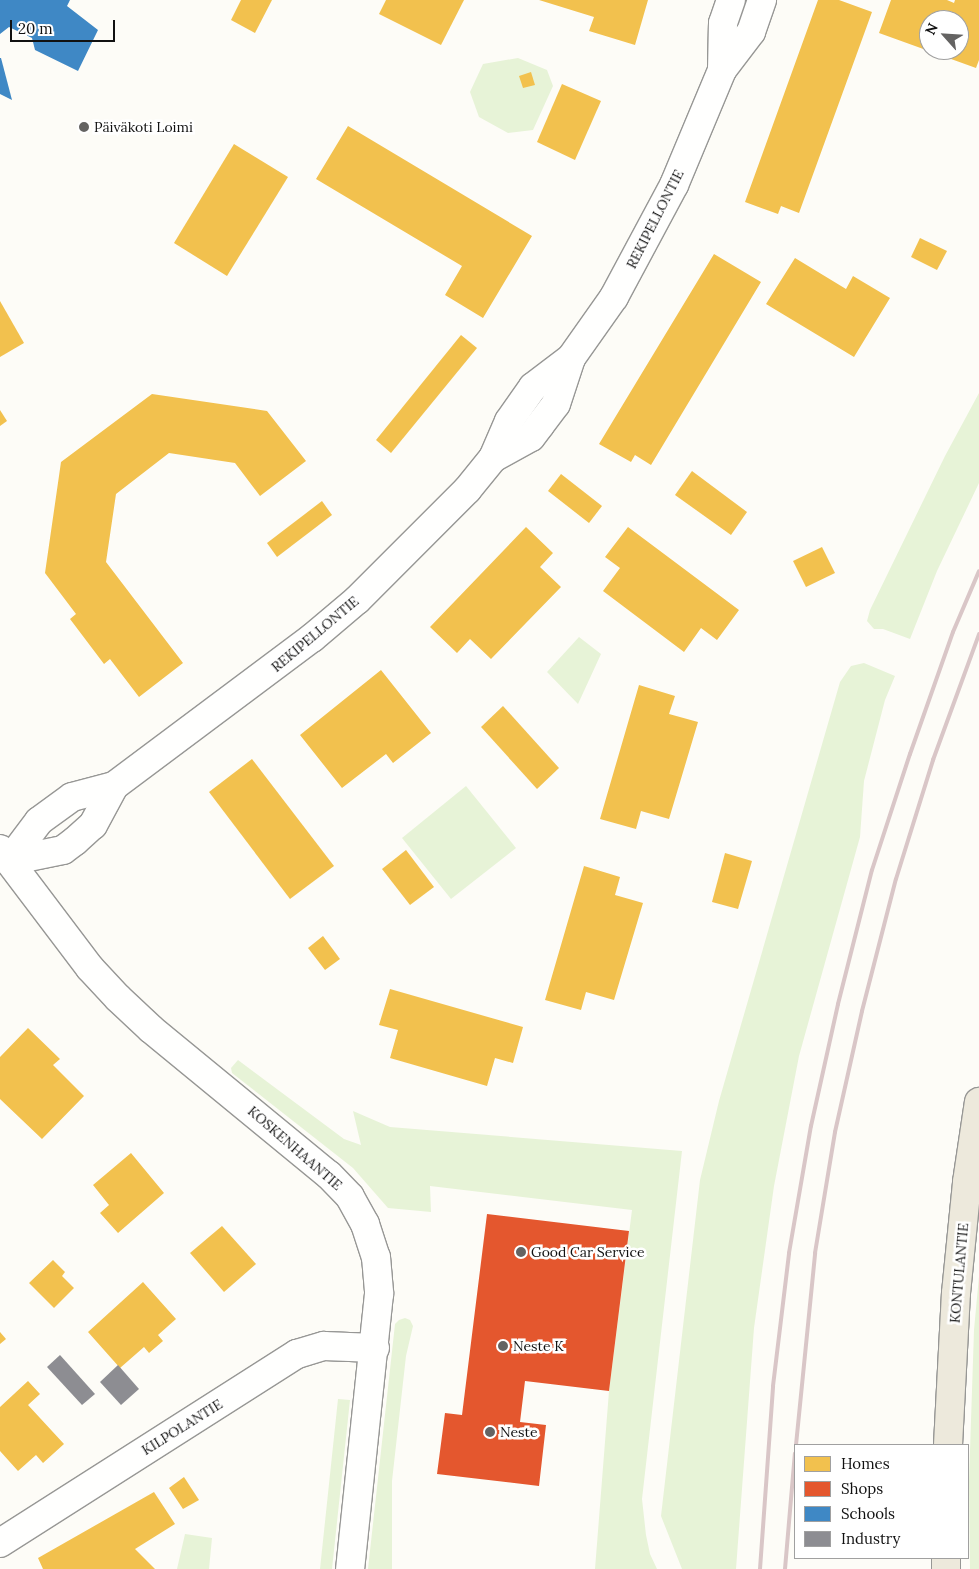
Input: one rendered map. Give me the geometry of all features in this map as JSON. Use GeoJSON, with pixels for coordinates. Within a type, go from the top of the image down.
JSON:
{"type":"FeatureCollection","features":[{"type":"Feature","properties":{"kind":"main road","name":"KONTULANTIE"},"geometry":{"type":"LineString","coordinates":[[948,1444],[956,1293],[967,1182],[979,1102]]}},
{"type":"Feature","properties":{"kind":"street","name":"REKIPELLONTIE"},"geometry":{"type":"LineString","coordinates":[[722,70],[723,23],[731,0]]}},
{"type":"Feature","properties":{"kind":"street","name":"REKIPELLONTIE"},"geometry":{"type":"LineString","coordinates":[[4,855],[39,821],[72,797],[114,786],[263,678],[357,600],[467,490],[492,458],[509,421],[533,388],[571,358],[614,298],[674,184],[722,70],[751,32],[762,0]]}},
{"type":"Feature","properties":{"kind":"street","name":"REKIPELLONTIE"},"geometry":{"type":"LineString","coordinates":[[4,855],[63,850],[93,825],[114,786]]}},
{"type":"Feature","properties":{"kind":"street","name":"KOSKENHAANTIE"},"geometry":{"type":"LineString","coordinates":[[4,855],[90,968],[118,998],[151,1029],[329,1174],[350,1198],[365,1224],[376,1257],[379,1294],[375,1348],[350,1569]]}},
{"type":"Feature","properties":{"kind":"street","name":"KILPOLANTIE"},"geometry":{"type":"LineString","coordinates":[[0,1543],[297,1354],[324,1346],[375,1348]]}},
{"type":"Feature","properties":{"kind":"green space"},"geometry":{"type":"Polygon","coordinates":[[[518,58],[547,70],[553,86],[533,130],[508,133],[479,117],[470,92],[483,64],[518,58]]]}},
{"type":"Feature","properties":{"kind":"green space"},"geometry":{"type":"Polygon","coordinates":[[[979,393],[979,483],[937,571],[910,639],[883,629],[874,629],[867,621],[870,610],[945,456],[979,393]]]}},
{"type":"Feature","properties":{"kind":"green space"},"geometry":{"type":"Polygon","coordinates":[[[579,637],[601,654],[578,704],[547,672],[579,637]]]}},
{"type":"Feature","properties":{"kind":"green space"},"geometry":{"type":"Polygon","coordinates":[[[864,663],[895,676],[885,700],[864,781],[860,837],[799,1056],[774,1186],[754,1328],[736,1569],[682,1569],[661,1516],[700,1180],[719,1101],[840,682],[851,666],[864,663]]]}},
{"type":"Feature","properties":{"kind":"green space"},"geometry":{"type":"Polygon","coordinates":[[[466,786],[516,848],[451,899],[402,838],[466,786]]]}},
{"type":"Feature","properties":{"kind":"green space"},"geometry":{"type":"Polygon","coordinates":[[[238,1060],[344,1139],[361,1145],[353,1111],[390,1127],[682,1151],[642,1499],[650,1554],[657,1569],[595,1569],[609,1391],[632,1210],[430,1186],[431,1212],[388,1208],[353,1168],[232,1073],[231,1068],[238,1060]]]}},
{"type":"Feature","properties":{"kind":"green space"},"geometry":{"type":"Polygon","coordinates":[[[979,1276],[979,1569],[970,1569],[969,1481],[974,1330],[979,1276]]]}},
{"type":"Feature","properties":{"kind":"green space"},"geometry":{"type":"Polygon","coordinates":[[[405,1318],[410,1320],[413,1326],[406,1356],[392,1481],[392,1569],[368,1569],[395,1324],[405,1318]]]}},
{"type":"Feature","properties":{"kind":"green space"},"geometry":{"type":"Polygon","coordinates":[[[338,1399],[350,1400],[332,1569],[320,1569],[338,1399]]]}},
{"type":"Feature","properties":{"kind":"green space"},"geometry":{"type":"Polygon","coordinates":[[[185,1534],[212,1538],[209,1569],[177,1569],[185,1534]]]}},
{"type":"Feature","properties":{"kind":"building: Homes"},"geometry":{"type":"Polygon","coordinates":[[[241,0],[272,0],[255,33],[231,20],[241,0]]]}},
{"type":"Feature","properties":{"kind":"building: Homes"},"geometry":{"type":"Polygon","coordinates":[[[386,0],[464,0],[441,45],[379,14],[386,0]]]}},
{"type":"Feature","properties":{"kind":"building: Homes"},"geometry":{"type":"Polygon","coordinates":[[[539,0],[648,0],[635,45],[589,31],[594,17],[539,0]]]}},
{"type":"Feature","properties":{"kind":"building: Homes"},"geometry":{"type":"Polygon","coordinates":[[[818,0],[839,0],[872,12],[799,213],[781,206],[778,214],[745,202],[818,0]]]}},
{"type":"Feature","properties":{"kind":"building: Homes"},"geometry":{"type":"Polygon","coordinates":[[[891,0],[947,0],[954,3],[955,0],[979,0],[979,60],[976,68],[954,60],[969,60],[969,10],[919,10],[919,47],[879,33],[891,0]]]}},
{"type":"Feature","properties":{"kind":"building: Homes"},"geometry":{"type":"Polygon","coordinates":[[[531,72],[535,85],[523,88],[519,76],[531,72]]]}},
{"type":"Feature","properties":{"kind":"building: Homes"},"geometry":{"type":"Polygon","coordinates":[[[562,84],[601,101],[575,160],[537,142],[562,84]]]}},
{"type":"Feature","properties":{"kind":"building: Homes"},"geometry":{"type":"Polygon","coordinates":[[[348,126],[532,236],[483,318],[445,295],[462,266],[316,179],[348,126]]]}},
{"type":"Feature","properties":{"kind":"building: Homes"},"geometry":{"type":"Polygon","coordinates":[[[234,144],[288,177],[227,276],[174,243],[234,144]]]}},
{"type":"Feature","properties":{"kind":"building: Homes"},"geometry":{"type":"Polygon","coordinates":[[[920,238],[947,251],[937,270],[911,257],[920,238]]]}},
{"type":"Feature","properties":{"kind":"building: Homes"},"geometry":{"type":"Polygon","coordinates":[[[714,254],[761,282],[651,465],[635,455],[631,462],[599,444],[714,254]]]}},
{"type":"Feature","properties":{"kind":"building: Homes"},"geometry":{"type":"Polygon","coordinates":[[[795,258],[846,289],[853,276],[890,298],[854,357],[766,304],[795,258]]]}},
{"type":"Feature","properties":{"kind":"building: Homes"},"geometry":{"type":"Polygon","coordinates":[[[0,301],[24,343],[0,357],[0,301]]]}},
{"type":"Feature","properties":{"kind":"building: Homes"},"geometry":{"type":"Polygon","coordinates":[[[461,335],[477,348],[391,453],[376,440],[461,335]]]}},
{"type":"Feature","properties":{"kind":"building: Homes"},"geometry":{"type":"Polygon","coordinates":[[[152,394],[267,411],[306,461],[260,496],[235,463],[169,453],[116,494],[106,562],[183,663],[139,697],[110,659],[104,664],[70,619],[76,614],[45,573],[61,462],[152,394]]]}},
{"type":"Feature","properties":{"kind":"building: Homes"},"geometry":{"type":"Polygon","coordinates":[[[0,410],[7,421],[0,426],[0,410]]]}},
{"type":"Feature","properties":{"kind":"building: Homes"},"geometry":{"type":"Polygon","coordinates":[[[692,471],[747,512],[731,535],[675,495],[692,471]]]}},
{"type":"Feature","properties":{"kind":"building: Homes"},"geometry":{"type":"Polygon","coordinates":[[[561,474],[602,506],[589,523],[548,491],[561,474]]]}},
{"type":"Feature","properties":{"kind":"building: Homes"},"geometry":{"type":"Polygon","coordinates":[[[322,501],[332,515],[277,557],[267,543],[322,501]]]}},
{"type":"Feature","properties":{"kind":"building: Homes"},"geometry":{"type":"Polygon","coordinates":[[[526,527],[553,553],[540,567],[561,587],[491,659],[470,639],[457,653],[430,627],[526,527]]]}},
{"type":"Feature","properties":{"kind":"building: Homes"},"geometry":{"type":"Polygon","coordinates":[[[628,527],[739,610],[717,640],[701,628],[684,652],[603,591],[620,568],[605,557],[628,527]]]}},
{"type":"Feature","properties":{"kind":"building: Homes"},"geometry":{"type":"Polygon","coordinates":[[[822,547],[835,573],[806,587],[793,561],[822,547]]]}},
{"type":"Feature","properties":{"kind":"building: Homes"},"geometry":{"type":"Polygon","coordinates":[[[381,670],[431,733],[393,763],[386,754],[342,788],[300,735],[381,670]]]}},
{"type":"Feature","properties":{"kind":"building: Homes"},"geometry":{"type":"Polygon","coordinates":[[[639,685],[675,696],[669,714],[698,722],[669,819],[641,811],[636,829],[600,819],[639,685]]]}},
{"type":"Feature","properties":{"kind":"building: Homes"},"geometry":{"type":"Polygon","coordinates":[[[503,706],[559,768],[537,789],[481,727],[503,706]]]}},
{"type":"Feature","properties":{"kind":"building: Homes"},"geometry":{"type":"Polygon","coordinates":[[[252,759],[334,866],[290,899],[209,792],[252,759]]]}},
{"type":"Feature","properties":{"kind":"building: Homes"},"geometry":{"type":"Polygon","coordinates":[[[406,850],[434,887],[410,905],[382,869],[406,850]]]}},
{"type":"Feature","properties":{"kind":"building: Homes"},"geometry":{"type":"Polygon","coordinates":[[[725,853],[752,861],[738,909],[712,902],[725,853]]]}},
{"type":"Feature","properties":{"kind":"building: Homes"},"geometry":{"type":"Polygon","coordinates":[[[584,866],[620,877],[615,895],[643,903],[614,1000],[586,992],[581,1010],[545,1000],[584,866]]]}},
{"type":"Feature","properties":{"kind":"building: Homes"},"geometry":{"type":"Polygon","coordinates":[[[323,936],[340,959],[325,970],[308,948],[323,936]]]}},
{"type":"Feature","properties":{"kind":"building: Homes"},"geometry":{"type":"Polygon","coordinates":[[[390,989],[523,1027],[513,1063],[495,1058],[487,1086],[390,1058],[398,1030],[379,1025],[390,989]]]}},
{"type":"Feature","properties":{"kind":"building: Homes"},"geometry":{"type":"Polygon","coordinates":[[[28,1028],[60,1059],[53,1065],[84,1096],[42,1139],[0,1099],[0,1057],[28,1028]]]}},
{"type":"Feature","properties":{"kind":"building: Homes"},"geometry":{"type":"Polygon","coordinates":[[[131,1153],[164,1193],[118,1233],[100,1213],[109,1205],[93,1185],[131,1153]]]}},
{"type":"Feature","properties":{"kind":"building: Homes"},"geometry":{"type":"Polygon","coordinates":[[[222,1226],[256,1264],[224,1292],[190,1253],[222,1226]]]}},
{"type":"Feature","properties":{"kind":"building: Homes"},"geometry":{"type":"Polygon","coordinates":[[[53,1260],[65,1272],[62,1276],[74,1288],[54,1308],[29,1283],[53,1260]]]}},
{"type":"Feature","properties":{"kind":"building: Homes"},"geometry":{"type":"Polygon","coordinates":[[[143,1282],[176,1319],[158,1335],[163,1341],[149,1353],[144,1347],[120,1368],[88,1332],[143,1282]]]}},
{"type":"Feature","properties":{"kind":"building: Homes"},"geometry":{"type":"Polygon","coordinates":[[[0,1332],[6,1339],[0,1344],[0,1332]]]}},
{"type":"Feature","properties":{"kind":"building: Homes"},"geometry":{"type":"Polygon","coordinates":[[[28,1381],[40,1394],[28,1405],[64,1444],[43,1463],[36,1455],[18,1471],[0,1451],[0,1407],[28,1381]]]}},
{"type":"Feature","properties":{"kind":"building: Homes"},"geometry":{"type":"Polygon","coordinates":[[[184,1477],[199,1500],[183,1509],[169,1488],[184,1477]]]}},
{"type":"Feature","properties":{"kind":"building: Homes"},"geometry":{"type":"Polygon","coordinates":[[[154,1492],[175,1524],[135,1549],[155,1569],[43,1569],[38,1558],[154,1492]]]}},
{"type":"Feature","properties":{"kind":"building: Shops"},"geometry":{"type":"Polygon","coordinates":[[[487,1214],[629,1231],[609,1391],[525,1381],[520,1422],[546,1425],[539,1486],[437,1474],[445,1413],[462,1415],[487,1214]]]}},
{"type":"Feature","properties":{"kind":"building: Schools"},"geometry":{"type":"Polygon","coordinates":[[[0,0],[70,0],[67,6],[98,30],[78,71],[35,50],[32,38],[9,27],[0,34],[0,0]]]}},
{"type":"Feature","properties":{"kind":"building: Schools"},"geometry":{"type":"Polygon","coordinates":[[[1,58],[12,100],[0,94],[1,58]]]}},
{"type":"Feature","properties":{"kind":"building: Industry"},"geometry":{"type":"Polygon","coordinates":[[[60,1355],[95,1394],[82,1405],[47,1367],[60,1355]]]}},
{"type":"Feature","properties":{"kind":"building: Industry"},"geometry":{"type":"Polygon","coordinates":[[[118,1365],[139,1389],[121,1405],[100,1382],[118,1365]]]}},
{"type":"Feature","properties":{"kind":"railway"},"geometry":{"type":"LineString","coordinates":[[760,1569],[773,1386],[789,1253],[811,1126],[838,1004],[872,870],[953,632],[979,571]]}},
{"type":"Feature","properties":{"kind":"railway"},"geometry":{"type":"LineString","coordinates":[[796,1444],[815,1253],[835,1132],[862,1011],[896,879],[933,760],[979,634]]}},
{"type":"Feature","properties":{"kind":"railway"},"geometry":{"type":"LineString","coordinates":[[785,1569],[794,1465]]}},
{"type":"Feature","properties":{"kind":"place","name":"Päiväkoti Loimi"},"geometry":{"type":"Point","coordinates":[84,127]}},
{"type":"Feature","properties":{"kind":"place","name":"Good Car Service"},"geometry":{"type":"Point","coordinates":[521,1252]}},
{"type":"Feature","properties":{"kind":"place","name":"Neste K"},"geometry":{"type":"Point","coordinates":[503,1346]}},
{"type":"Feature","properties":{"kind":"place","name":"Neste"},"geometry":{"type":"Point","coordinates":[490,1432]}}]}
